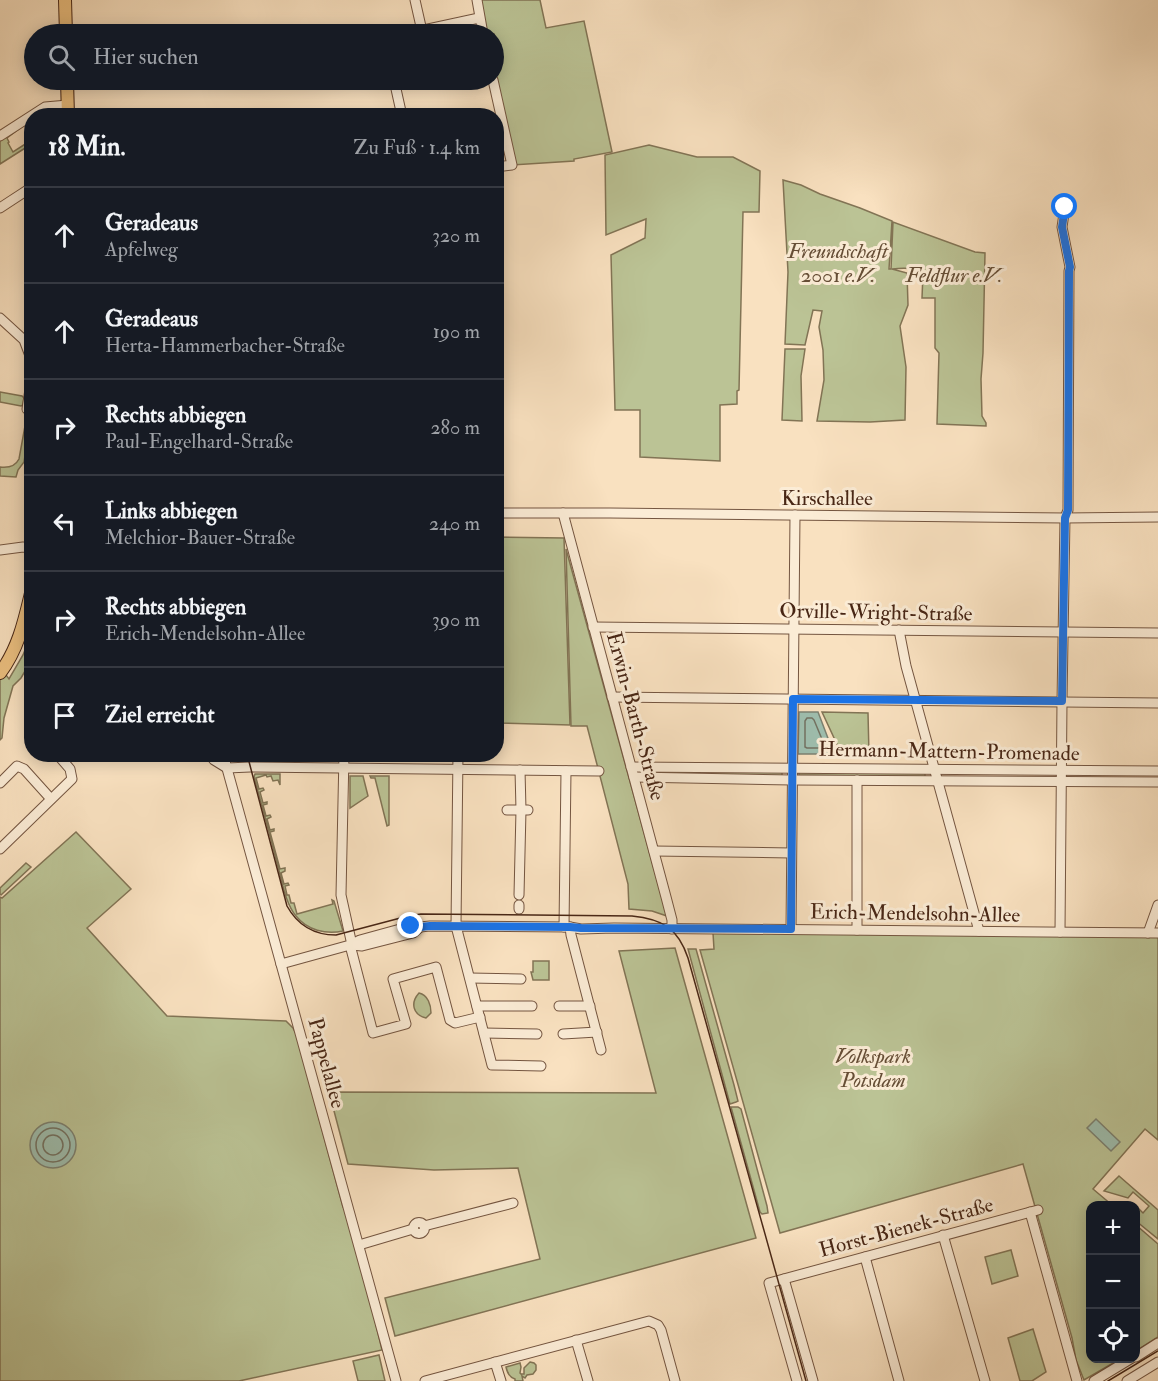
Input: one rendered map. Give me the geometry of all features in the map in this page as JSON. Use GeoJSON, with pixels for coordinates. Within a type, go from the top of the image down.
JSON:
{"type":"FeatureCollection","features":[{"type":"Feature","properties":{"kind":"main road"},"geometry":{"type":"LineString","coordinates":[[65,0],[66,24]]}},
{"type":"Feature","properties":{"kind":"main road"},"geometry":{"type":"LineString","coordinates":[[67,90],[68,108]]}},
{"type":"Feature","properties":{"kind":"main road"},"geometry":{"type":"LineString","coordinates":[[0,673],[13,653],[24,629]]}},
{"type":"Feature","properties":{"kind":"street"},"geometry":{"type":"LineString","coordinates":[[415,0],[420,24]]}},
{"type":"Feature","properties":{"kind":"street"},"geometry":{"type":"LineString","coordinates":[[477,0],[480,24]]}},
{"type":"Feature","properties":{"kind":"street"},"geometry":{"type":"LineString","coordinates":[[453,24],[479,18]]}},
{"type":"Feature","properties":{"kind":"street"},"geometry":{"type":"LineString","coordinates":[[396,90],[400,108]]}},
{"type":"Feature","properties":{"kind":"street"},"geometry":{"type":"LineString","coordinates":[[495,90],[499,108]]}},
{"type":"Feature","properties":{"kind":"street"},"geometry":{"type":"LineString","coordinates":[[42,108],[45,106],[56,108]]}},
{"type":"Feature","properties":{"kind":"street"},"geometry":{"type":"LineString","coordinates":[[0,136],[24,120]]}},
{"type":"Feature","properties":{"kind":"street"},"geometry":{"type":"LineString","coordinates":[[504,129],[512,165],[504,166]]}},
{"type":"Feature","properties":{"kind":"street"},"geometry":{"type":"LineString","coordinates":[[0,208],[24,193]]}},
{"type":"Feature","properties":{"kind":"street"},"geometry":{"type":"LineString","coordinates":[[1060,932],[1070,267],[1062,227],[1065,207]]}},
{"type":"Feature","properties":{"kind":"street"},"geometry":{"type":"LineString","coordinates":[[0,318],[24,340]]}},
{"type":"Feature","properties":{"kind":"street","name":"Kirschallee"},"geometry":{"type":"LineString","coordinates":[[504,513],[1158,517]]}},
{"type":"Feature","properties":{"kind":"street","name":"Erwin-Barth-Straße"},"geometry":{"type":"LineString","coordinates":[[563,513],[654,851],[672,920],[672,929]]}},
{"type":"Feature","properties":{"kind":"street"},"geometry":{"type":"LineString","coordinates":[[791,929],[795,515]]}},
{"type":"Feature","properties":{"kind":"street"},"geometry":{"type":"LineString","coordinates":[[0,550],[24,548]]}},
{"type":"Feature","properties":{"kind":"street","name":"Orville-Wright-Straße"},"geometry":{"type":"LineString","coordinates":[[594,627],[1158,633]]}},
{"type":"Feature","properties":{"kind":"street"},"geometry":{"type":"LineString","coordinates":[[899,630],[934,769],[979,931]]}},
{"type":"Feature","properties":{"kind":"street"},"geometry":{"type":"LineString","coordinates":[[612,697],[1158,703]]}},
{"type":"Feature","properties":{"kind":"street"},"geometry":{"type":"LineString","coordinates":[[0,849],[72,779],[70,769],[64,762]]}},
{"type":"Feature","properties":{"kind":"street"},"geometry":{"type":"LineString","coordinates":[[217,762],[227,768],[598,771]]}},
{"type":"Feature","properties":{"kind":"street","name":"Pappelallee"},"geometry":{"type":"LineString","coordinates":[[225,762],[396,1381]]}},
{"type":"Feature","properties":{"kind":"street"},"geometry":{"type":"LineString","coordinates":[[344,762],[340,895],[373,1033],[406,1024],[393,979],[435,967],[450,1020],[455,1023],[480,1017]]}},
{"type":"Feature","properties":{"kind":"street"},"geometry":{"type":"LineString","coordinates":[[458,762],[456,926],[492,1065],[541,1066]]}},
{"type":"Feature","properties":{"kind":"street"},"geometry":{"type":"LineString","coordinates":[[0,783],[17,766],[24,769],[51,799]]}},
{"type":"Feature","properties":{"kind":"street","name":"Hermann-Mattern-Promenade"},"geometry":{"type":"LineString","coordinates":[[632,772],[792,767],[1158,771]]}},
{"type":"Feature","properties":{"kind":"street"},"geometry":{"type":"LineString","coordinates":[[519,903],[519,873],[525,810],[520,770]]}},
{"type":"Feature","properties":{"kind":"street"},"geometry":{"type":"LineString","coordinates":[[566,771],[567,927],[601,1050]]}},
{"type":"Feature","properties":{"kind":"street","name":"Hermann-Mattern-Promenade"},"geometry":{"type":"LineString","coordinates":[[632,772],[792,780],[1158,782]]}},
{"type":"Feature","properties":{"kind":"street"},"geometry":{"type":"LineString","coordinates":[[857,780],[857,930]]}},
{"type":"Feature","properties":{"kind":"street"},"geometry":{"type":"LineString","coordinates":[[507,810],[525,810]]}},
{"type":"Feature","properties":{"kind":"street"},"geometry":{"type":"LineString","coordinates":[[654,851],[791,853]]}},
{"type":"Feature","properties":{"kind":"street"},"geometry":{"type":"LineString","coordinates":[[1153,933],[1158,905]]}},
{"type":"Feature","properties":{"kind":"street","name":"Erich-Mendelsohn-Allee"},"geometry":{"type":"LineString","coordinates":[[280,964],[411,926],[1153,933]]}},
{"type":"Feature","properties":{"kind":"street"},"geometry":{"type":"LineString","coordinates":[[470,978],[521,978]]}},
{"type":"Feature","properties":{"kind":"street"},"geometry":{"type":"LineString","coordinates":[[477,1006],[532,1006]]}},
{"type":"Feature","properties":{"kind":"street"},"geometry":{"type":"LineString","coordinates":[[559,1006],[590,1006]]}},
{"type":"Feature","properties":{"kind":"street"},"geometry":{"type":"LineString","coordinates":[[563,1034],[597,1032]]}},
{"type":"Feature","properties":{"kind":"street"},"geometry":{"type":"LineString","coordinates":[[484,1033],[537,1034]]}},
{"type":"Feature","properties":{"kind":"street"},"geometry":{"type":"LineString","coordinates":[[359,1245],[414,1229],[420,1233],[424,1226],[513,1203]]}},
{"type":"Feature","properties":{"kind":"street","name":"Horst-Bienek-Straße"},"geometry":{"type":"LineString","coordinates":[[784,1279],[1034,1211],[1077,1381]]}},
{"type":"Feature","properties":{"kind":"street"},"geometry":{"type":"LineString","coordinates":[[944,1235],[985,1381]]}},
{"type":"Feature","properties":{"kind":"street"},"geometry":{"type":"LineString","coordinates":[[865,1257],[899,1381]]}},
{"type":"Feature","properties":{"kind":"street"},"geometry":{"type":"LineString","coordinates":[[797,1381],[770,1283],[784,1279],[813,1381]]}},
{"type":"Feature","properties":{"kind":"street"},"geometry":{"type":"LineString","coordinates":[[425,1381],[644,1321],[653,1322],[661,1330],[675,1381]]}},
{"type":"Feature","properties":{"kind":"street"},"geometry":{"type":"LineString","coordinates":[[576,1340],[588,1381]]}},
{"type":"Feature","properties":{"kind":"street"},"geometry":{"type":"LineString","coordinates":[[1140,1354],[1158,1343]]}},
{"type":"Feature","properties":{"kind":"street"},"geometry":{"type":"LineString","coordinates":[[495,1362],[501,1381]]}},
{"type":"Feature","properties":{"kind":"street"},"geometry":{"type":"LineString","coordinates":[[1127,1381],[1158,1362]]}},
{"type":"Feature","properties":{"kind":"street"},"geometry":{"type":"LineString","coordinates":[[1094,1381],[1125,1363]]}},
{"type":"Feature","properties":{"kind":"green space"},"geometry":{"type":"Polygon","coordinates":[[[477,0],[540,0],[546,28],[584,21],[612,152],[574,159],[574,161],[512,165],[504,127],[504,108],[500,108],[496,90],[504,90],[504,24],[481,24],[477,0]]]}},
{"type":"Feature","properties":{"kind":"green space"},"geometry":{"type":"Polygon","coordinates":[[[17,128],[19,129],[7,138],[8,143],[13,152],[24,145],[24,149],[0,164],[0,139],[17,128]]]}},
{"type":"Feature","properties":{"kind":"green space"},"geometry":{"type":"Polygon","coordinates":[[[649,145],[697,157],[733,157],[760,171],[759,212],[743,212],[739,390],[737,391],[737,404],[720,405],[720,461],[640,457],[640,410],[615,410],[611,255],[645,238],[646,219],[606,235],[605,155],[649,145]]]}},
{"type":"Feature","properties":{"kind":"green space","name":"Freundschaft 2001 e.V."},"geometry":{"type":"Polygon","coordinates":[[[783,180],[892,221],[889,269],[891,269],[893,222],[975,252],[985,253],[981,379],[982,416],[986,426],[937,424],[939,353],[935,348],[935,298],[922,298],[923,273],[904,268],[892,269],[907,273],[908,305],[900,326],[906,367],[905,420],[817,421],[824,380],[823,350],[819,327],[822,311],[813,310],[805,345],[785,344],[788,272],[783,180]]]}},
{"type":"Feature","properties":{"kind":"green space"},"geometry":{"type":"Polygon","coordinates":[[[785,349],[805,349],[801,376],[802,421],[782,420],[785,349]]]}},
{"type":"Feature","properties":{"kind":"green space"},"geometry":{"type":"Polygon","coordinates":[[[0,392],[22,396],[23,405],[0,402],[0,392]]]}},
{"type":"Feature","properties":{"kind":"green space"},"geometry":{"type":"Polygon","coordinates":[[[24,432],[24,462],[16,477],[0,476],[0,467],[11,466],[19,459],[24,432]]]}},
{"type":"Feature","properties":{"kind":"green space"},"geometry":{"type":"Polygon","coordinates":[[[504,537],[564,538],[570,725],[504,723],[504,537]]]}},
{"type":"Feature","properties":{"kind":"green space"},"geometry":{"type":"Polygon","coordinates":[[[566,549],[667,916],[652,911],[629,909],[628,884],[587,726],[571,726],[566,549]]]}},
{"type":"Feature","properties":{"kind":"green space"},"geometry":{"type":"Polygon","coordinates":[[[24,652],[24,673],[13,686],[0,740],[0,667],[9,679],[24,652]]]}},
{"type":"Feature","properties":{"kind":"green space"},"geometry":{"type":"Polygon","coordinates":[[[822,712],[868,713],[869,755],[842,755],[822,712]]]}},
{"type":"Feature","properties":{"kind":"green space"},"geometry":{"type":"Polygon","coordinates":[[[641,769],[782,770],[782,776],[642,774],[641,769]]]}},
{"type":"Feature","properties":{"kind":"green space"},"geometry":{"type":"Polygon","coordinates":[[[799,770],[925,772],[925,777],[799,775],[799,770]]]}},
{"type":"Feature","properties":{"kind":"green space"},"geometry":{"type":"Polygon","coordinates":[[[255,774],[280,774],[280,785],[278,780],[273,781],[271,776],[256,778],[259,789],[264,790],[260,792],[263,803],[267,802],[267,804],[263,805],[266,816],[271,817],[267,819],[270,830],[274,829],[270,832],[280,869],[285,868],[285,871],[281,873],[284,884],[289,885],[285,886],[287,895],[291,903],[294,903],[297,914],[333,904],[332,900],[343,931],[324,932],[311,928],[300,921],[292,911],[284,891],[255,774]]]}},
{"type":"Feature","properties":{"kind":"green space"},"geometry":{"type":"Polygon","coordinates":[[[350,776],[363,776],[368,796],[350,808],[350,776]]]}},
{"type":"Feature","properties":{"kind":"green space"},"geometry":{"type":"Polygon","coordinates":[[[370,776],[389,776],[389,825],[387,826],[375,778],[370,776]]]}},
{"type":"Feature","properties":{"kind":"green space"},"geometry":{"type":"Polygon","coordinates":[[[76,832],[131,889],[87,928],[167,1016],[286,1021],[295,1030],[343,1207],[348,1207],[382,1350],[239,1381],[0,1381],[0,897],[2,898],[76,832]]]}},
{"type":"Feature","properties":{"kind":"green space"},"geometry":{"type":"Polygon","coordinates":[[[26,863],[31,867],[1,895],[0,888],[26,863]]]}},
{"type":"Feature","properties":{"kind":"green space","name":"Volkspark Potsdam"},"geometry":{"type":"Polygon","coordinates":[[[713,933],[1158,936],[1158,1140],[1145,1129],[1093,1189],[1107,1201],[1086,1201],[1086,1363],[1113,1363],[1084,1380],[1076,1360],[1072,1338],[1023,1164],[780,1233],[700,950],[714,949],[713,933]]]}},
{"type":"Feature","properties":{"kind":"green space"},"geometry":{"type":"Polygon","coordinates":[[[675,948],[756,1238],[395,1336],[385,1298],[540,1259],[518,1168],[434,1170],[348,1164],[329,1092],[656,1093],[619,951],[675,948]]]}},
{"type":"Feature","properties":{"kind":"green space"},"geometry":{"type":"Polygon","coordinates":[[[688,949],[696,949],[734,1085],[738,1101],[730,1104],[688,949]]]}},
{"type":"Feature","properties":{"kind":"green space"},"geometry":{"type":"Polygon","coordinates":[[[533,961],[549,961],[549,980],[533,980],[531,972],[533,972],[533,961]]]}},
{"type":"Feature","properties":{"kind":"green space"},"geometry":{"type":"Polygon","coordinates":[[[419,993],[427,998],[430,1004],[431,1013],[426,1018],[418,1014],[414,1008],[414,1001],[419,993]]]}},
{"type":"Feature","properties":{"kind":"green space"},"geometry":{"type":"Polygon","coordinates":[[[731,1107],[741,1109],[768,1213],[760,1212],[731,1107]]]}},
{"type":"Feature","properties":{"kind":"green space"},"geometry":{"type":"Polygon","coordinates":[[[1119,1176],[1158,1210],[1158,1239],[1140,1224],[1140,1210],[1143,1213],[1149,1206],[1133,1192],[1128,1198],[1104,1191],[1119,1176]]]}},
{"type":"Feature","properties":{"kind":"green space"},"geometry":{"type":"Polygon","coordinates":[[[1140,1228],[1158,1244],[1158,1337],[1140,1348],[1140,1228]]]}},
{"type":"Feature","properties":{"kind":"green space"},"geometry":{"type":"Polygon","coordinates":[[[1011,1250],[1018,1276],[992,1284],[985,1257],[1011,1250]]]}},
{"type":"Feature","properties":{"kind":"green space"},"geometry":{"type":"Polygon","coordinates":[[[1033,1329],[1046,1372],[1032,1381],[1020,1381],[1008,1338],[1033,1329]]]}},
{"type":"Feature","properties":{"kind":"green space"},"geometry":{"type":"Polygon","coordinates":[[[379,1355],[385,1381],[358,1381],[353,1361],[379,1355]]]}},
{"type":"Feature","properties":{"kind":"green space"},"geometry":{"type":"Polygon","coordinates":[[[530,1362],[536,1365],[536,1370],[525,1378],[522,1376],[523,1381],[515,1381],[506,1367],[520,1363],[520,1373],[524,1374],[524,1368],[530,1362]]]}},
{"type":"Feature","properties":{"kind":"water"},"geometry":{"type":"Polygon","coordinates":[[[799,712],[818,712],[834,754],[798,754],[799,712]]]}},
{"type":"Feature","properties":{"kind":"water"},"geometry":{"type":"Polygon","coordinates":[[[1096,1119],[1120,1142],[1111,1151],[1087,1128],[1096,1119]]]}},
{"type":"Feature","properties":{"kind":"water"},"geometry":{"type":"Polygon","coordinates":[[[53,1122],[69,1129],[76,1145],[69,1161],[53,1168],[37,1161],[30,1145],[37,1129],[53,1122]]]}},
{"type":"Feature","properties":{"kind":"tram line"},"geometry":{"type":"LineString","coordinates":[[249,762],[287,906],[296,919],[314,931],[336,935],[421,914],[632,916],[660,923],[674,932],[688,958],[806,1381]]}},
{"type":"Feature","properties":{"kind":"tram line"},"geometry":{"type":"LineString","coordinates":[[1108,1381],[1158,1351]]}},
{"type":"Feature","properties":{"kind":"route"},"geometry":{"type":"LineString","coordinates":[[411,926],[791,929],[793,699],[1062,701],[1065,518],[1068,510],[1070,267],[1062,227],[1065,207]]}},
{"type":"Feature","properties":{"kind":"park label","name":"Feldflur e.V."},"geometry":{"type":"Point","coordinates":[954,275]}}]}
